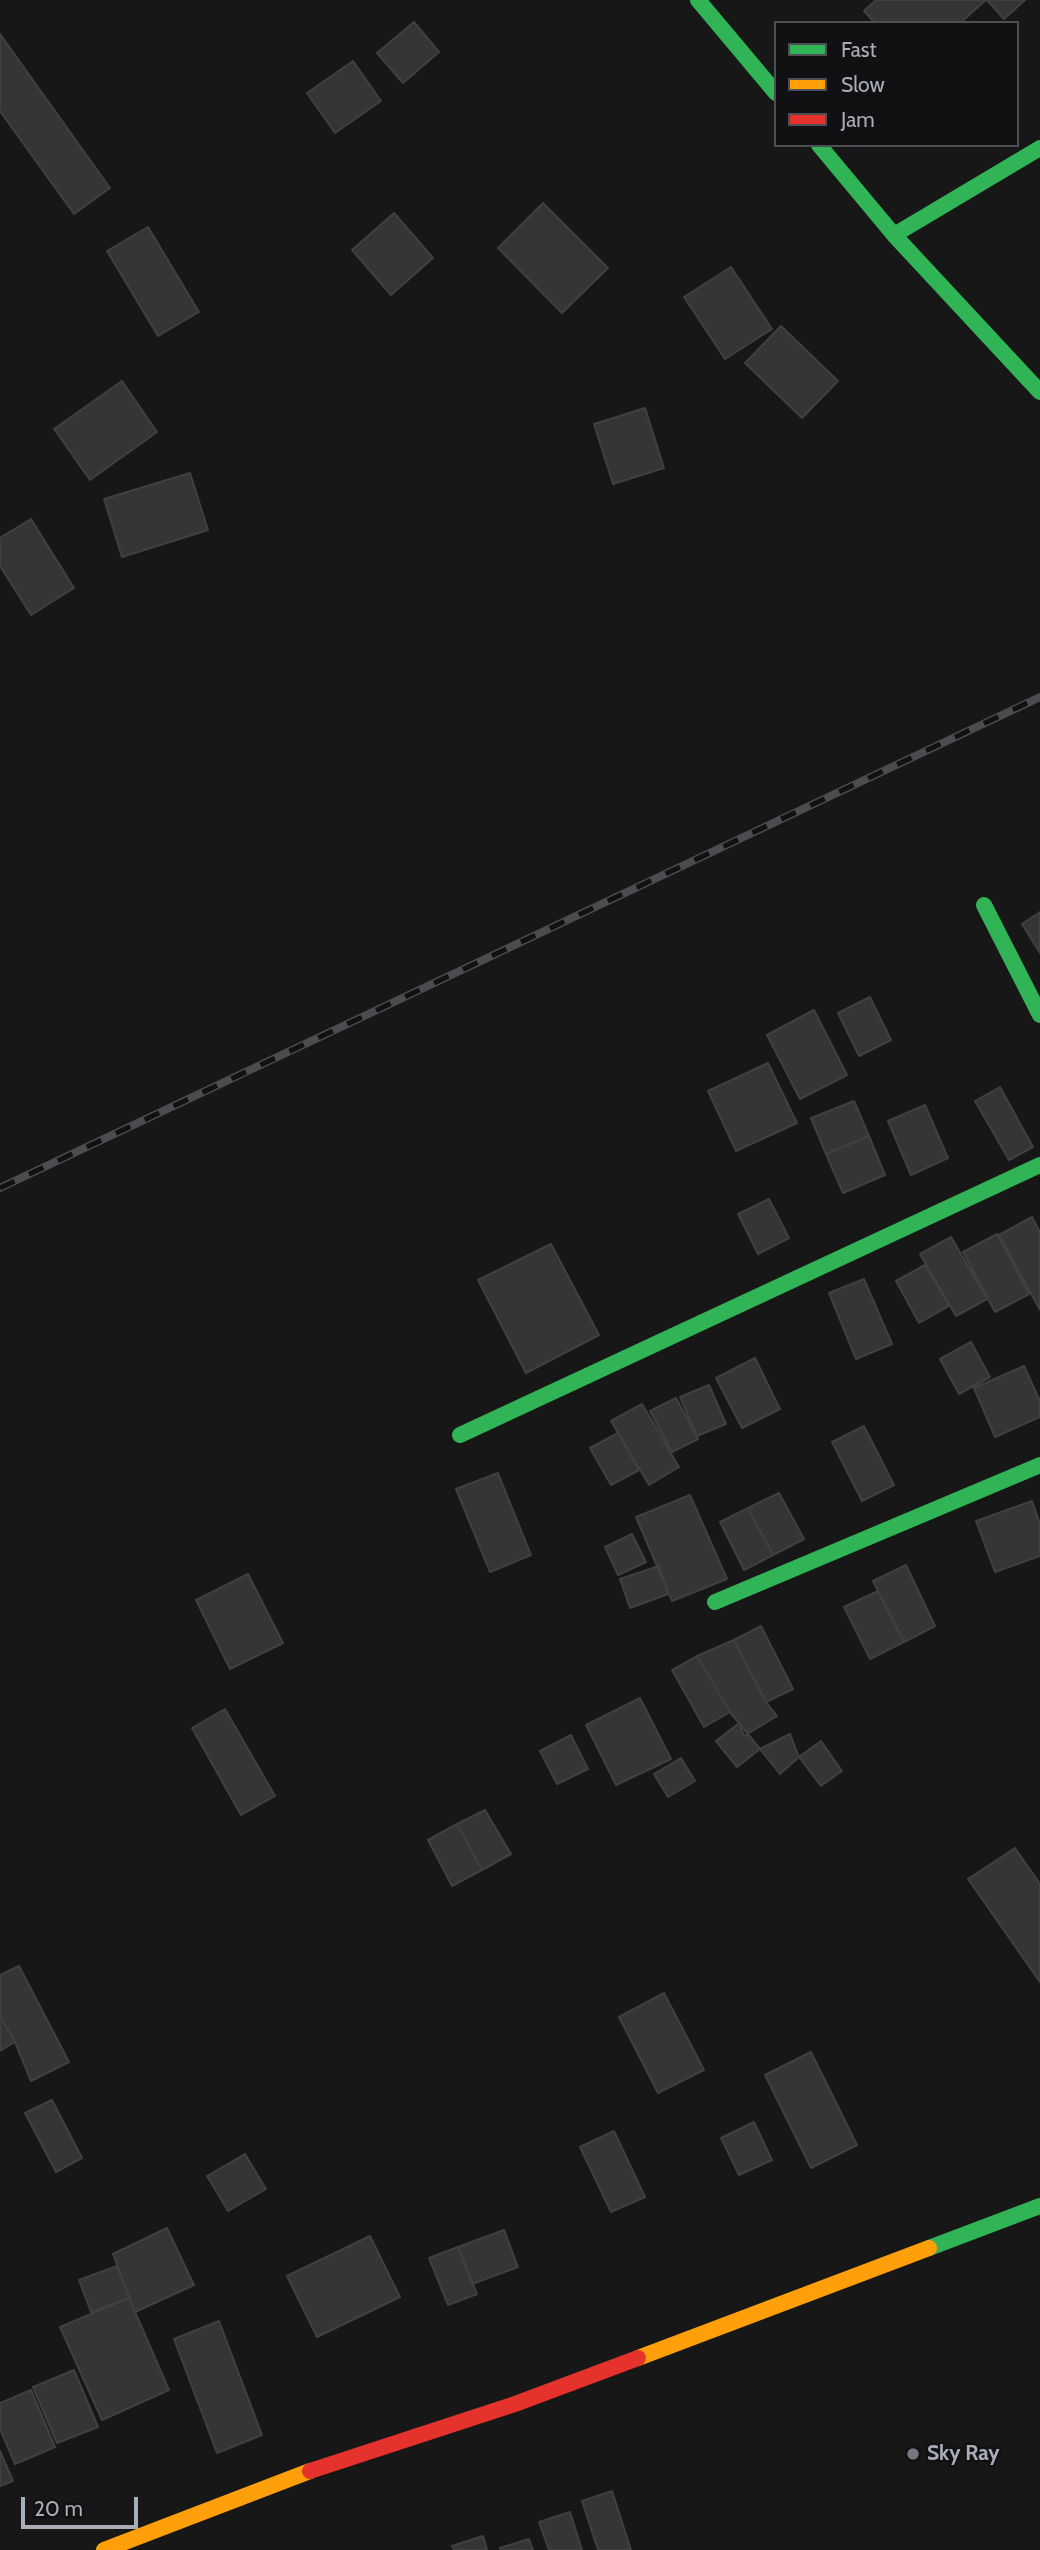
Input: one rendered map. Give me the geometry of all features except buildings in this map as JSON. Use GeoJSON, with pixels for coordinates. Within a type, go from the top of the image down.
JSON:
{"type":"FeatureCollection","features":[{"type":"Feature","properties":{"kind":"main road"},"geometry":{"type":"LineString","coordinates":[[698,0],[774,91]]}},
{"type":"Feature","properties":{"kind":"main road"},"geometry":{"type":"LineString","coordinates":[[821,147],[894,235],[1040,392]]}},
{"type":"Feature","properties":{"kind":"main road"},"geometry":{"type":"LineString","coordinates":[[894,235],[1040,148]]}},
{"type":"Feature","properties":{"kind":"main road"},"geometry":{"type":"LineString","coordinates":[[984,905],[1040,1015]]}},
{"type":"Feature","properties":{"kind":"main road"},"geometry":{"type":"LineString","coordinates":[[460,1434],[1040,1166]]}},
{"type":"Feature","properties":{"kind":"main road"},"geometry":{"type":"LineString","coordinates":[[715,1601],[1040,1465]]}},
{"type":"Feature","properties":{"kind":"main road"},"geometry":{"type":"LineString","coordinates":[[104,2550],[290,2478],[515,2404],[1040,2206]]}},
{"type":"Feature","properties":{"kind":"railway"},"geometry":{"type":"LineString","coordinates":[[0,1188],[1040,697]]}},
{"type":"Feature","properties":{"kind":"traffic: fast"},"geometry":{"type":"LineString","coordinates":[[698,0],[774,91]]}},
{"type":"Feature","properties":{"kind":"traffic: fast"},"geometry":{"type":"LineString","coordinates":[[821,147],[894,235],[1040,392]]}},
{"type":"Feature","properties":{"kind":"traffic: fast"},"geometry":{"type":"LineString","coordinates":[[894,235],[1040,148]]}},
{"type":"Feature","properties":{"kind":"traffic: fast"},"geometry":{"type":"LineString","coordinates":[[984,905],[1040,1015]]}},
{"type":"Feature","properties":{"kind":"traffic: fast"},"geometry":{"type":"LineString","coordinates":[[460,1435],[1040,1165]]}},
{"type":"Feature","properties":{"kind":"traffic: fast"},"geometry":{"type":"LineString","coordinates":[[715,1602],[1040,1465]]}},
{"type":"Feature","properties":{"kind":"traffic: fast"},"geometry":{"type":"LineString","coordinates":[[929,2248],[1040,2206]]}},
{"type":"Feature","properties":{"kind":"traffic: slow"},"geometry":{"type":"LineString","coordinates":[[638,2358],[929,2248]]}},
{"type":"Feature","properties":{"kind":"traffic: slow"},"geometry":{"type":"LineString","coordinates":[[104,2550],[310,2471]]}},
{"type":"Feature","properties":{"kind":"traffic: jam"},"geometry":{"type":"LineString","coordinates":[[310,2471],[515,2404],[638,2358]]}},
{"type":"Feature","properties":{"kind":"place","name":"Sky Ray"},"geometry":{"type":"Point","coordinates":[913,2454]}}]}
